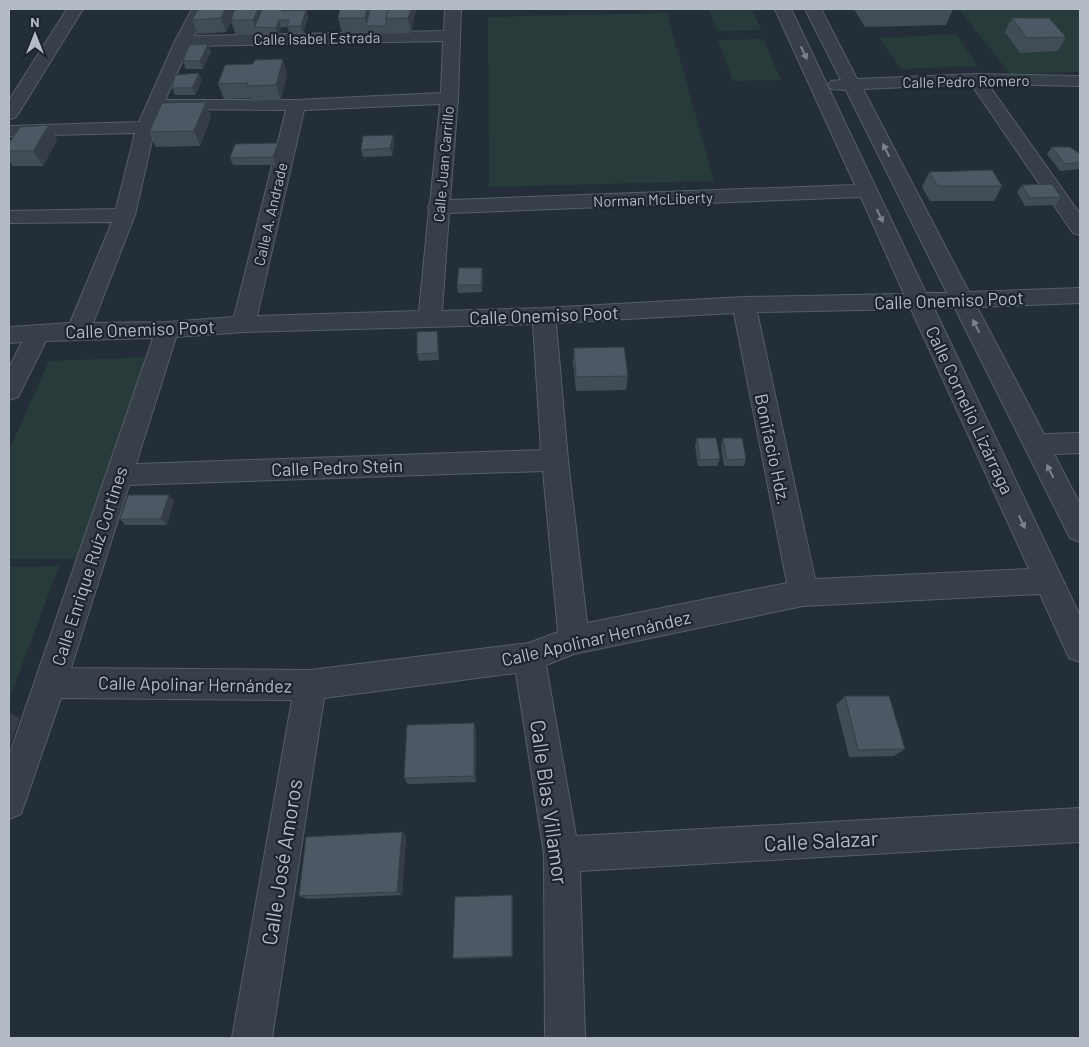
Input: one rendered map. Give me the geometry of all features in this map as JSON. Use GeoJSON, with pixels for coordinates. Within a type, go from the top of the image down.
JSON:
{"type":"FeatureCollection","features":[{"type":"Feature","properties":{"kind":"street"},"geometry":{"type":"LineString","coordinates":[[9,114],[75,9]]}},
{"type":"Feature","properties":{"kind":"street"},"geometry":{"type":"LineString","coordinates":[[78,331],[125,215],[146,127],[154,105],[183,41],[200,9]]}},
{"type":"Feature","properties":{"kind":"street","name":"Calle Juan Carrillo"},"geometry":{"type":"LineString","coordinates":[[430,318],[438,207],[449,98],[453,9]]}},
{"type":"Feature","properties":{"kind":"street","name":"Calle Cornelio Lizárraga"},"geometry":{"type":"LineString","coordinates":[[783,9],[1080,648]]}},
{"type":"Feature","properties":{"kind":"street"},"geometry":{"type":"LineString","coordinates":[[813,9],[1080,530]]}},
{"type":"Feature","properties":{"kind":"street","name":"Calle Isabel Estrada"},"geometry":{"type":"LineString","coordinates":[[183,41],[451,36]]}},
{"type":"Feature","properties":{"kind":"street"},"geometry":{"type":"LineString","coordinates":[[976,80],[1080,228]]}},
{"type":"Feature","properties":{"kind":"street","name":"Calle Pedro Romero"},"geometry":{"type":"LineString","coordinates":[[819,85],[976,80],[1080,81]]}},
{"type":"Feature","properties":{"kind":"street"},"geometry":{"type":"LineString","coordinates":[[154,105],[296,105],[449,98]]}},
{"type":"Feature","properties":{"kind":"street","name":"Calle A. Andrade"},"geometry":{"type":"LineString","coordinates":[[244,324],[296,105]]}},
{"type":"Feature","properties":{"kind":"street"},"geometry":{"type":"LineString","coordinates":[[9,131],[146,127]]}},
{"type":"Feature","properties":{"kind":"street","name":"Norman McLiberty"},"geometry":{"type":"LineString","coordinates":[[438,207],[868,191]]}},
{"type":"Feature","properties":{"kind":"street"},"geometry":{"type":"LineString","coordinates":[[9,217],[125,215]]}},
{"type":"Feature","properties":{"kind":"street","name":"Calle Onemiso Poot"},"geometry":{"type":"LineString","coordinates":[[9,335],[78,331],[167,330],[244,324],[544,316],[744,305],[919,302],[1080,295]]}},
{"type":"Feature","properties":{"kind":"street","name":"Bonifacio Hdz."},"geometry":{"type":"LineString","coordinates":[[744,305],[803,593]]}},
{"type":"Feature","properties":{"kind":"street"},"geometry":{"type":"LineString","coordinates":[[544,316],[555,460],[574,640]]}},
{"type":"Feature","properties":{"kind":"street","name":"Calle Enrique Ruíz Cortines"},"geometry":{"type":"LineString","coordinates":[[9,802],[51,683],[167,330]]}},
{"type":"Feature","properties":{"kind":"street"},"geometry":{"type":"LineString","coordinates":[[9,391],[38,333]]}},
{"type":"Feature","properties":{"kind":"street"},"geometry":{"type":"LineString","coordinates":[[1036,444],[1080,443]]}},
{"type":"Feature","properties":{"kind":"street","name":"Calle Pedro Stein"},"geometry":{"type":"LineString","coordinates":[[119,475],[555,460]]}},
{"type":"Feature","properties":{"kind":"street","name":"Calle Apolinar Hernández"},"geometry":{"type":"LineString","coordinates":[[51,683],[310,685],[529,657],[574,640],[803,593],[1049,581]]}},
{"type":"Feature","properties":{"kind":"street","name":"Calle Blas Villamor"},"geometry":{"type":"LineString","coordinates":[[529,657],[562,854],[565,1038]]}},
{"type":"Feature","properties":{"kind":"street","name":"Calle José Amoros"},"geometry":{"type":"LineString","coordinates":[[252,1038],[310,685]]}},
{"type":"Feature","properties":{"kind":"street","name":"Calle Salazar"},"geometry":{"type":"LineString","coordinates":[[562,854],[1080,825]]}},
{"type":"Feature","properties":{"kind":"green space"},"geometry":{"type":"Polygon","coordinates":[[[709,9],[752,9],[761,30],[717,31],[709,9]]]}},
{"type":"Feature","properties":{"kind":"green space"},"geometry":{"type":"Polygon","coordinates":[[[959,9],[1080,9],[1080,72],[1010,74],[959,9]]]}},
{"type":"Feature","properties":{"kind":"green space"},"geometry":{"type":"Polygon","coordinates":[[[667,13],[714,181],[489,187],[488,17],[667,13]]]}},
{"type":"Feature","properties":{"kind":"green space"},"geometry":{"type":"Polygon","coordinates":[[[956,34],[978,66],[901,69],[879,38],[956,34]]]}},
{"type":"Feature","properties":{"kind":"green space"},"geometry":{"type":"Polygon","coordinates":[[[763,39],[781,80],[733,81],[718,40],[763,39]]]}},
{"type":"Feature","properties":{"kind":"green space"},"geometry":{"type":"Polygon","coordinates":[[[153,357],[79,559],[9,559],[9,451],[49,361],[153,357]]]}},
{"type":"Feature","properties":{"kind":"green space"},"geometry":{"type":"Polygon","coordinates":[[[59,566],[9,700],[9,567],[59,566]]]}},
{"type":"Feature","properties":{"kind":"building"},"geometry":{"type":"Polygon","coordinates":[[[198,9],[225,9],[221,18],[192,20],[198,9]]]}},
{"type":"Feature","properties":{"kind":"building"},"geometry":{"type":"Polygon","coordinates":[[[235,9],[258,9],[253,20],[231,20],[235,9]]]}},
{"type":"Feature","properties":{"kind":"building"},"geometry":{"type":"Polygon","coordinates":[[[262,9],[282,9],[282,11],[306,10],[301,26],[287,26],[289,20],[279,20],[276,28],[255,27],[262,9]]]}},
{"type":"Feature","properties":{"kind":"building"},"geometry":{"type":"Polygon","coordinates":[[[340,9],[367,9],[365,18],[338,18],[340,9]]]}},
{"type":"Feature","properties":{"kind":"building"},"geometry":{"type":"Polygon","coordinates":[[[370,9],[388,9],[387,26],[366,26],[370,9]]]}},
{"type":"Feature","properties":{"kind":"building"},"geometry":{"type":"Polygon","coordinates":[[[388,9],[411,9],[408,18],[386,19],[388,9]]]}},
{"type":"Feature","properties":{"kind":"building"},"geometry":{"type":"Polygon","coordinates":[[[1012,18],[1049,18],[1066,37],[1027,38],[1012,18]]]}},
{"type":"Feature","properties":{"kind":"building"},"geometry":{"type":"Polygon","coordinates":[[[208,44],[200,61],[183,61],[189,45],[208,44]]]}},
{"type":"Feature","properties":{"kind":"building"},"geometry":{"type":"Polygon","coordinates":[[[283,59],[276,85],[247,86],[248,83],[218,84],[225,65],[253,64],[255,60],[283,59]]]}},
{"type":"Feature","properties":{"kind":"building"},"geometry":{"type":"Polygon","coordinates":[[[199,73],[192,88],[172,88],[175,75],[199,73]]]}},
{"type":"Feature","properties":{"kind":"building"},"geometry":{"type":"Polygon","coordinates":[[[206,102],[194,131],[149,132],[162,103],[206,102]]]}},
{"type":"Feature","properties":{"kind":"building"},"geometry":{"type":"Polygon","coordinates":[[[49,125],[33,151],[9,151],[9,143],[20,127],[49,125]]]}},
{"type":"Feature","properties":{"kind":"building"},"geometry":{"type":"Polygon","coordinates":[[[393,135],[390,148],[361,150],[363,136],[393,135]]]}},
{"type":"Feature","properties":{"kind":"building"},"geometry":{"type":"Polygon","coordinates":[[[278,143],[273,157],[230,158],[235,144],[278,143]]]}},
{"type":"Feature","properties":{"kind":"building"},"geometry":{"type":"Polygon","coordinates":[[[1052,147],[1070,147],[1080,154],[1080,162],[1065,164],[1052,147]]]}},
{"type":"Feature","properties":{"kind":"building"},"geometry":{"type":"Polygon","coordinates":[[[992,170],[1002,186],[938,186],[929,172],[992,170]]]}},
{"type":"Feature","properties":{"kind":"building"},"geometry":{"type":"Polygon","coordinates":[[[1052,184],[1061,197],[1030,198],[1022,185],[1052,184]]]}},
{"type":"Feature","properties":{"kind":"building"},"geometry":{"type":"Polygon","coordinates":[[[459,268],[482,268],[481,285],[457,285],[459,268]]]}},
{"type":"Feature","properties":{"kind":"building"},"geometry":{"type":"Polygon","coordinates":[[[437,331],[438,353],[417,354],[417,332],[437,331]]]}},
{"type":"Feature","properties":{"kind":"building"},"geometry":{"type":"Polygon","coordinates":[[[624,347],[628,376],[576,377],[574,348],[624,347]]]}},
{"type":"Feature","properties":{"kind":"building"},"geometry":{"type":"Polygon","coordinates":[[[697,438],[716,438],[720,459],[700,460],[697,438]]]}},
{"type":"Feature","properties":{"kind":"building"},"geometry":{"type":"Polygon","coordinates":[[[723,438],[742,438],[746,459],[727,460],[723,438]]]}},
{"type":"Feature","properties":{"kind":"building"},"geometry":{"type":"Polygon","coordinates":[[[128,495],[169,495],[161,519],[120,519],[128,495]]]}},
{"type":"Feature","properties":{"kind":"building"},"geometry":{"type":"Polygon","coordinates":[[[845,696],[889,696],[905,749],[858,750],[845,696]]]}},
{"type":"Feature","properties":{"kind":"building"},"geometry":{"type":"Polygon","coordinates":[[[474,723],[474,776],[404,778],[407,725],[474,723]]]}},
{"type":"Feature","properties":{"kind":"building"},"geometry":{"type":"Polygon","coordinates":[[[402,832],[397,892],[299,896],[306,837],[402,832]]]}},
{"type":"Feature","properties":{"kind":"building"},"geometry":{"type":"Polygon","coordinates":[[[512,895],[512,956],[453,958],[455,897],[512,895]]]}}]}
